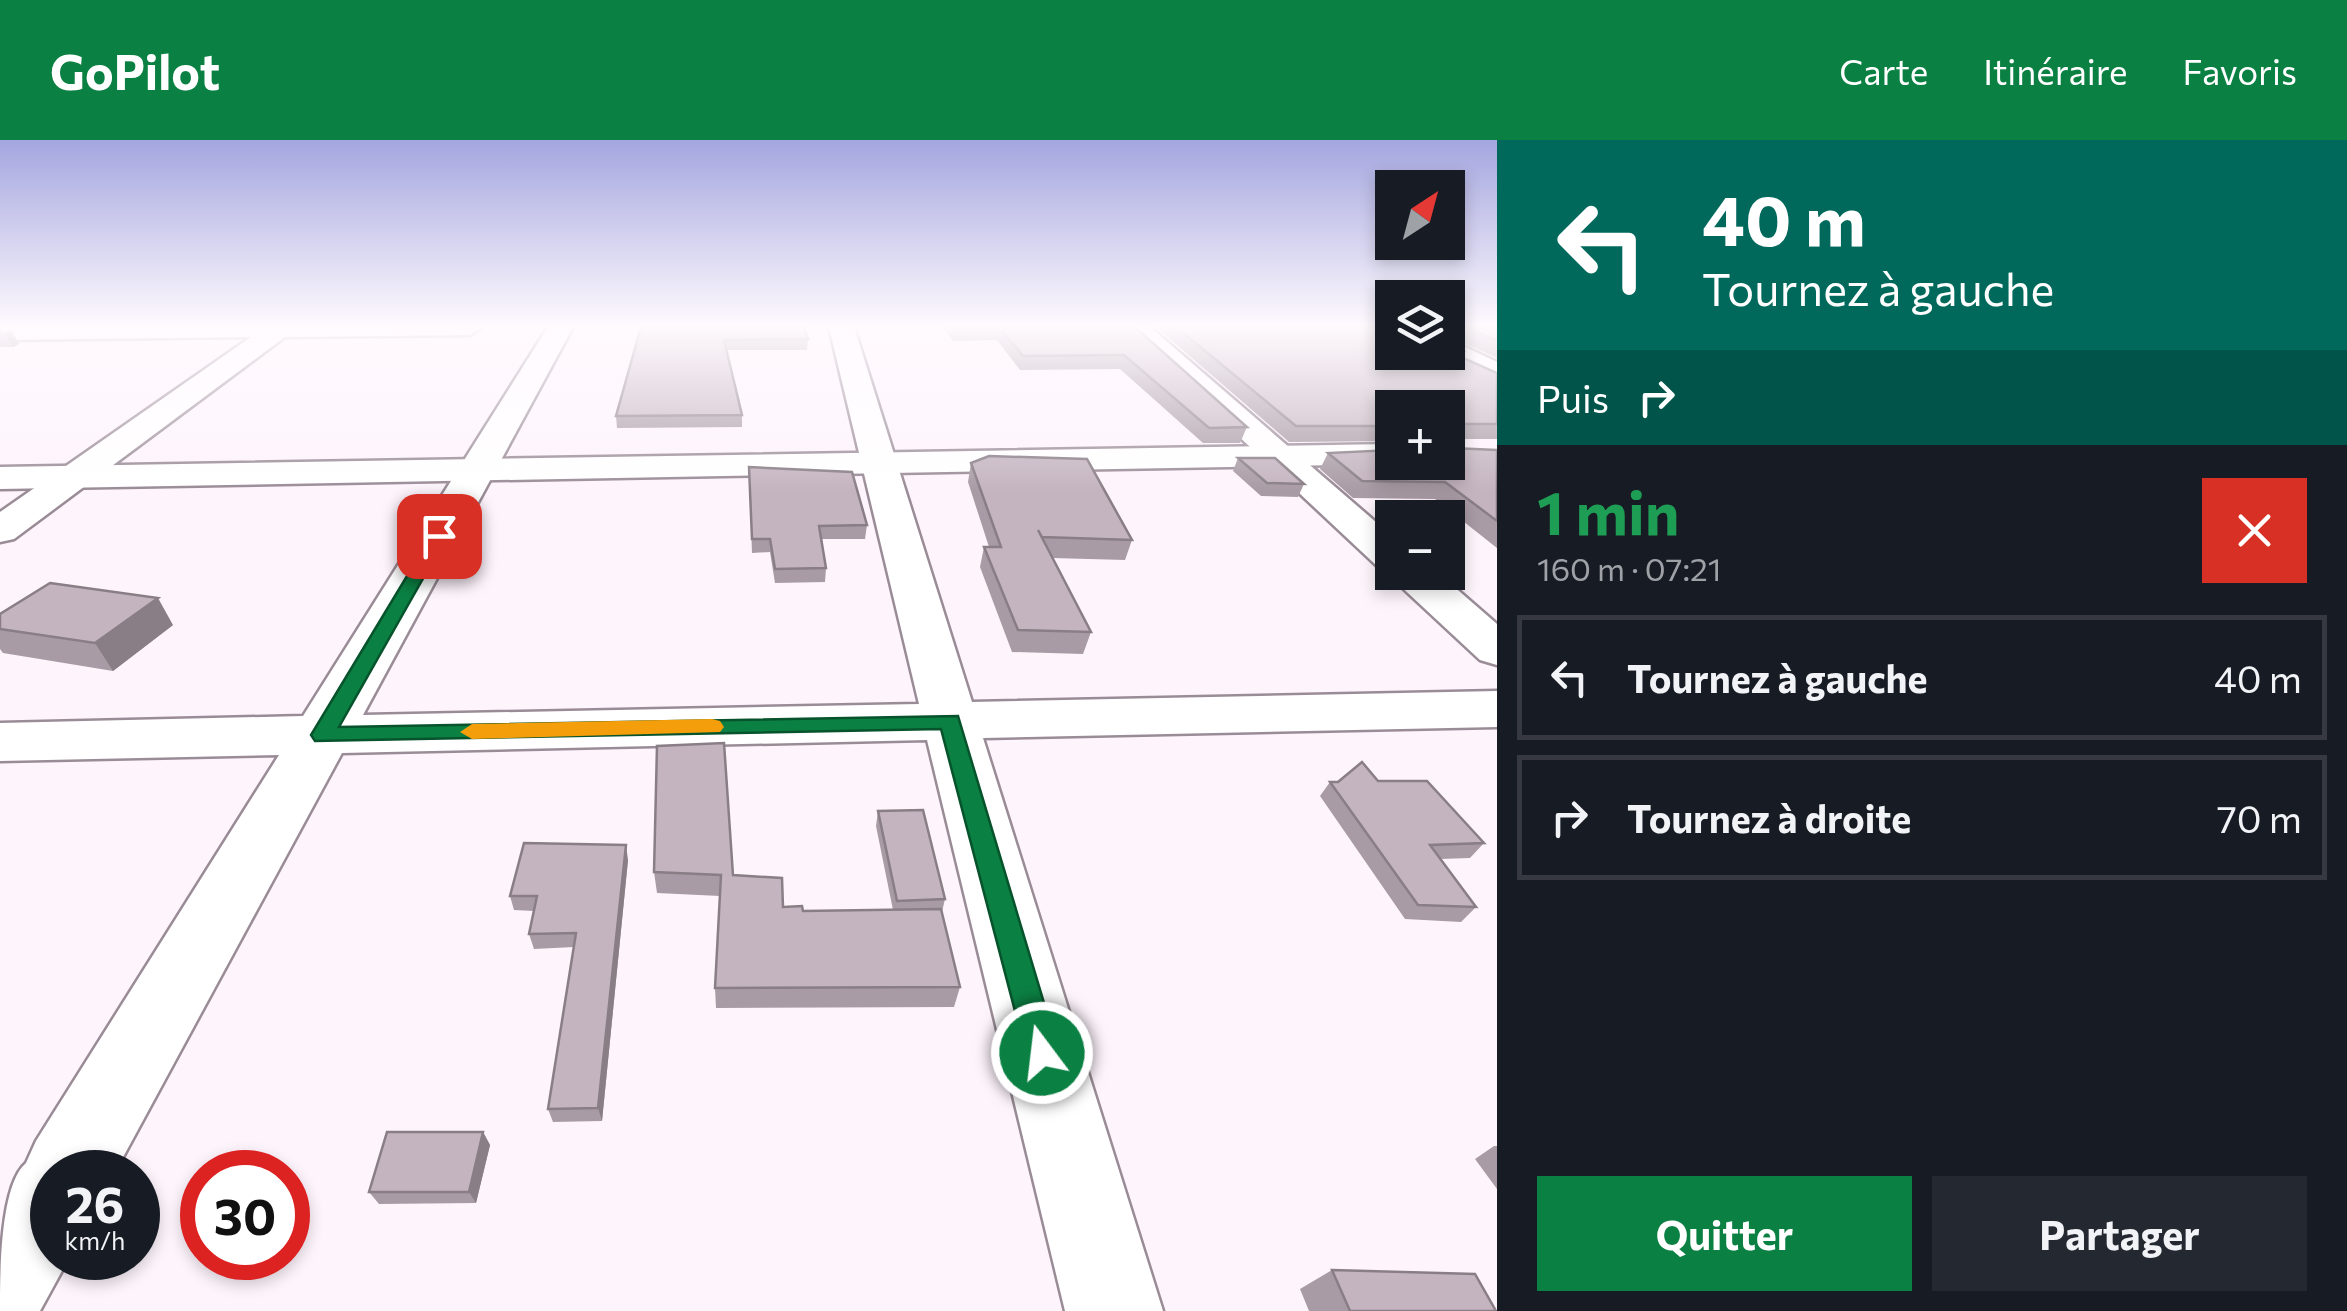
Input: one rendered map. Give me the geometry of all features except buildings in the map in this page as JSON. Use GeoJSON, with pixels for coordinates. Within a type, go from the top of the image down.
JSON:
{"type":"FeatureCollection","features":[{"type":"Feature","properties":{"kind":"street"},"geometry":{"type":"LineString","coordinates":[[0,530],[206,382]]}},
{"type":"Feature","properties":{"kind":"street"},"geometry":{"type":"LineString","coordinates":[[81,1150],[529,382]]}},
{"type":"Feature","properties":{"kind":"street"},"geometry":{"type":"LineString","coordinates":[[856,382],[1114,1311]]}},
{"type":"Feature","properties":{"kind":"street"},"geometry":{"type":"LineString","coordinates":[[1195,382],[1375,542]]}},
{"type":"Feature","properties":{"kind":"street"},"geometry":{"type":"LineString","coordinates":[[0,478],[1375,454]]}},
{"type":"Feature","properties":{"kind":"street"},"geometry":{"type":"LineString","coordinates":[[1430,590],[1497,650]]}},
{"type":"Feature","properties":{"kind":"street"},"geometry":{"type":"LineString","coordinates":[[0,742],[1497,709]]}},
{"type":"Feature","properties":{"kind":"street"},"geometry":{"type":"LineString","coordinates":[[0,1288],[30,1236]]}},
{"type":"Feature","properties":{"kind":"slow traffic"},"geometry":{"type":"LineString","coordinates":[[472,732],[712,727]]}},
{"type":"Feature","properties":{"kind":"route"},"geometry":{"type":"LineString","coordinates":[[439,536],[323,735],[950,721],[1042,1053]]}}]}
